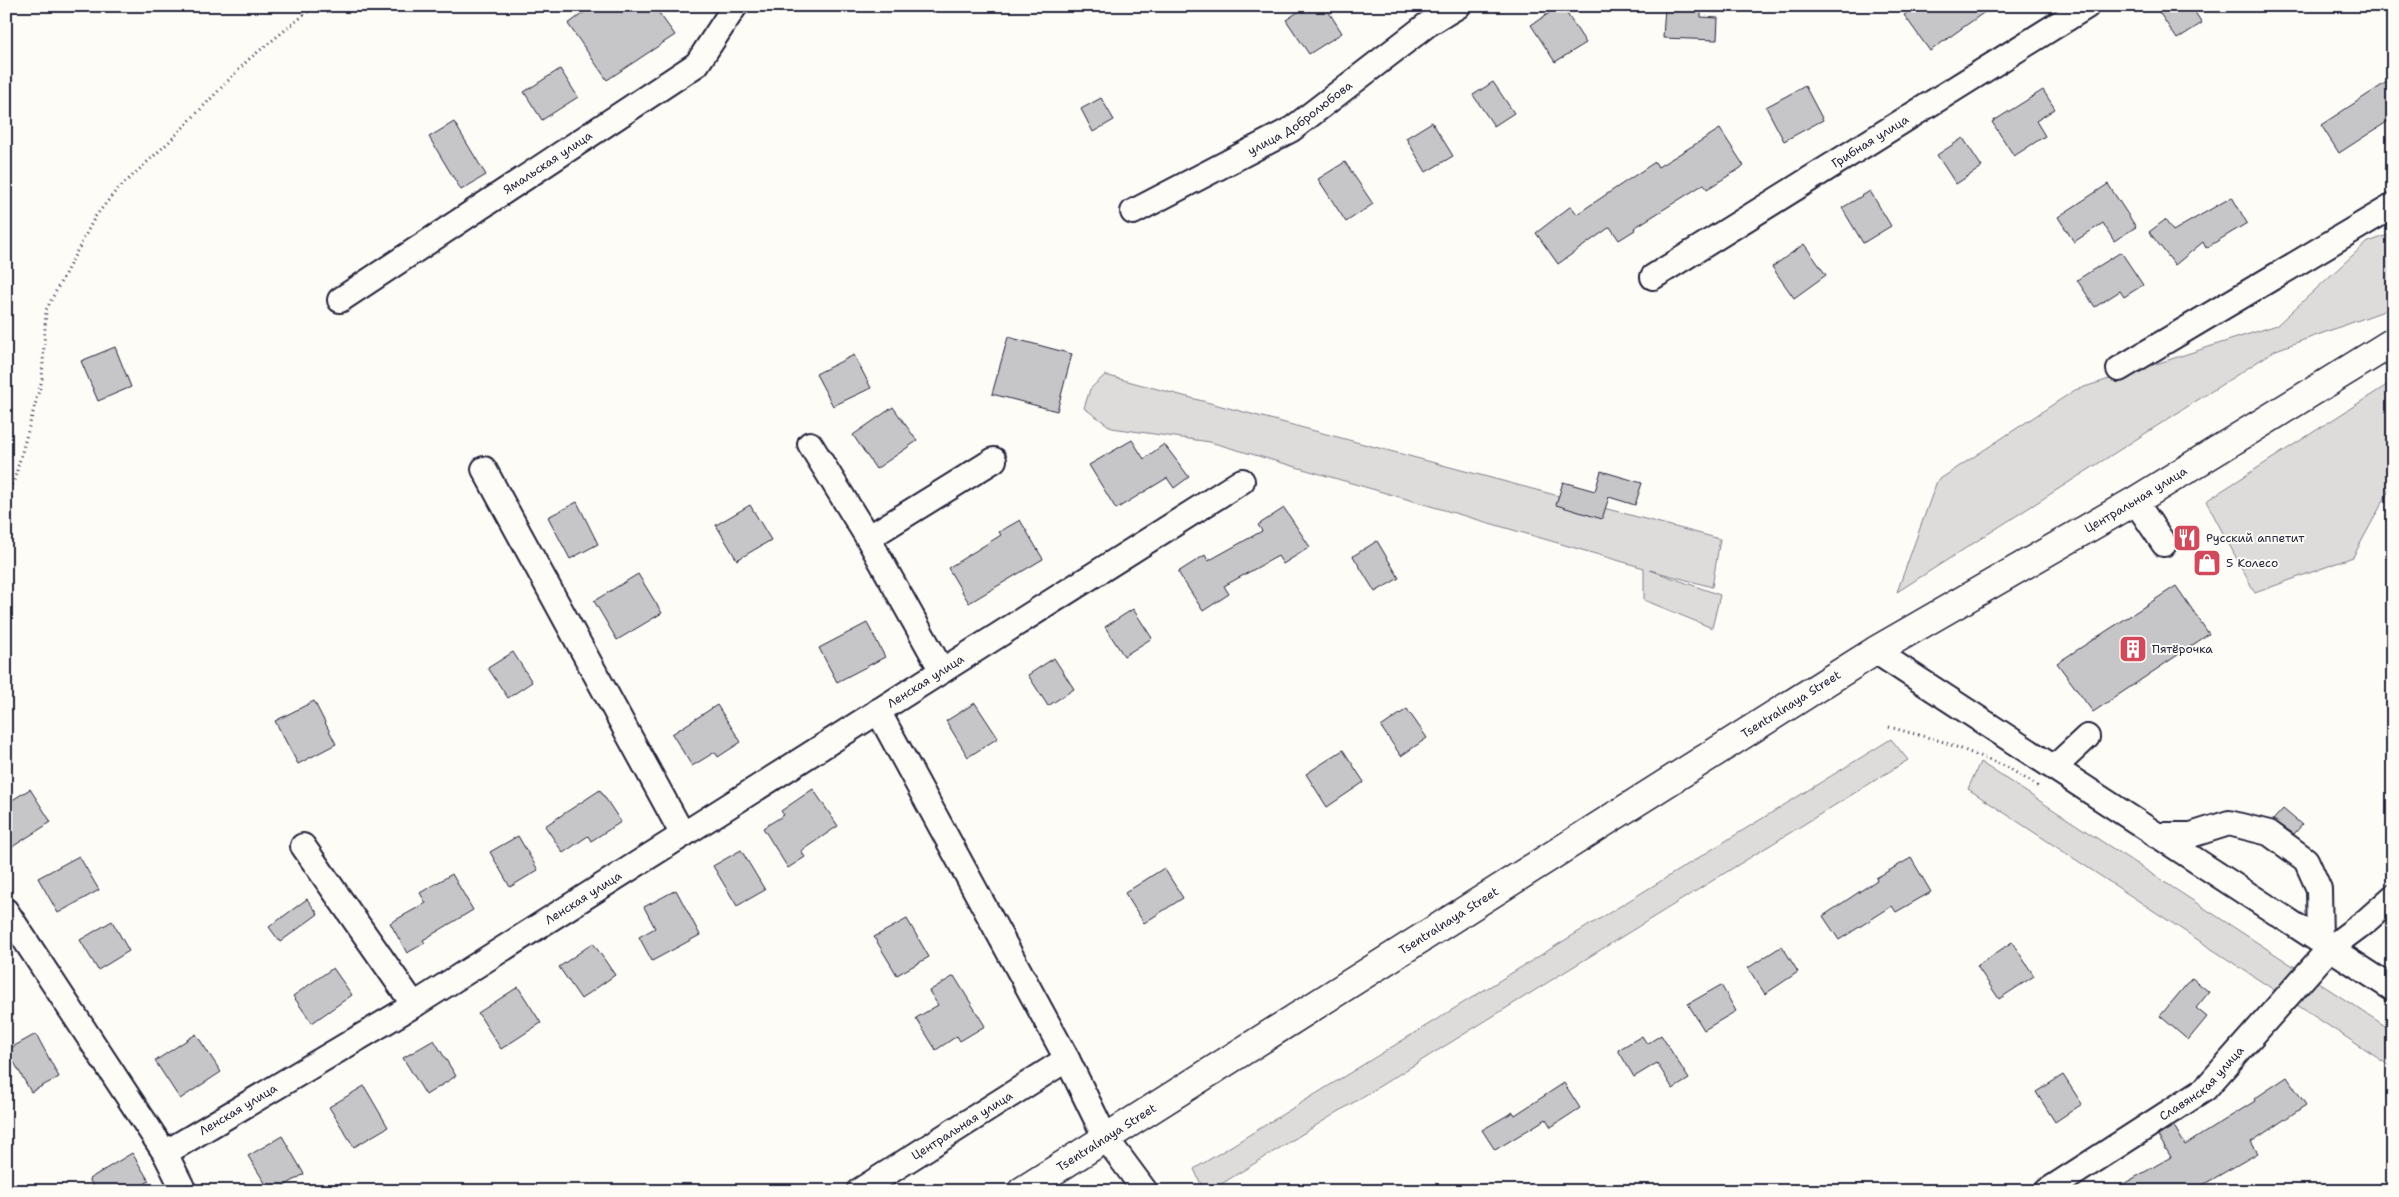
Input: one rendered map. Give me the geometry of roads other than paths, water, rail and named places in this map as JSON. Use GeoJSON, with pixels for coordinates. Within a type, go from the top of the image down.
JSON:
{"type":"FeatureCollection","features":[{"type":"Feature","properties":{"kind":"main road","name":"Центральная улица"},"geometry":{"type":"LineString","coordinates":[[1875,651],[2135,501],[2393,342]]}},
{"type":"Feature","properties":{"kind":"main road","name":"Tsentralnaya Street"},"geometry":{"type":"LineString","coordinates":[[1022,1191],[1875,651]]}},
{"type":"Feature","properties":{"kind":"street","name":"Ямальская улица"},"geometry":{"type":"LineString","coordinates":[[340,300],[697,64],[735,6]]}},
{"type":"Feature","properties":{"kind":"street","name":"улица Добролюбова"},"geometry":{"type":"LineString","coordinates":[[1133,212],[1292,129],[1428,24],[1458,6]]}},
{"type":"Feature","properties":{"kind":"street","name":"Грибная улица"},"geometry":{"type":"LineString","coordinates":[[1653,277],[2087,6]]}},
{"type":"Feature","properties":{"kind":"street"},"geometry":{"type":"LineString","coordinates":[[2119,369],[2393,206]]}},
{"type":"Feature","properties":{"kind":"street"},"geometry":{"type":"LineString","coordinates":[[810,444],[868,538],[942,671]]}},
{"type":"Feature","properties":{"kind":"street"},"geometry":{"type":"LineString","coordinates":[[868,538],[994,460]]}},
{"type":"Feature","properties":{"kind":"street"},"geometry":{"type":"LineString","coordinates":[[484,469],[683,835]]}},
{"type":"Feature","properties":{"kind":"street","name":"Ленская улица"},"geometry":{"type":"LineString","coordinates":[[165,1154],[414,1005],[1242,481]]}},
{"type":"Feature","properties":{"kind":"street"},"geometry":{"type":"LineString","coordinates":[[2135,501],[2164,544]]}},
{"type":"Feature","properties":{"kind":"street"},"geometry":{"type":"LineString","coordinates":[[1875,651],[2055,767],[2235,888],[2393,989]]}},
{"type":"Feature","properties":{"kind":"street"},"geometry":{"type":"LineString","coordinates":[[878,711],[1067,1059],[1105,1138],[1145,1191]]}},
{"type":"Feature","properties":{"kind":"street"},"geometry":{"type":"LineString","coordinates":[[2055,767],[2087,737]]}},
{"type":"Feature","properties":{"kind":"street"},"geometry":{"type":"LineString","coordinates":[[2156,834],[2190,835],[2230,823],[2269,833],[2306,860],[2319,889],[2325,944]]}},
{"type":"Feature","properties":{"kind":"street"},"geometry":{"type":"LineString","coordinates":[[303,846],[414,1005]]}},
{"type":"Feature","properties":{"kind":"street","name":"Славянская улица"},"geometry":{"type":"LineString","coordinates":[[2047,1191],[2205,1088],[2325,944],[2366,921],[2393,897]]}},
{"type":"Feature","properties":{"kind":"street"},"geometry":{"type":"LineString","coordinates":[[6,912],[165,1154],[184,1191]]}},
{"type":"Feature","properties":{"kind":"street","name":"Центральная улица"},"geometry":{"type":"LineString","coordinates":[[858,1191],[1067,1059]]}},
{"type":"Feature","properties":{"kind":"place","name":"Русский аппетит"},"geometry":{"type":"Point","coordinates":[2187,538]}},
{"type":"Feature","properties":{"kind":"place","name":"5 Колесо"},"geometry":{"type":"Point","coordinates":[2207,563]}},
{"type":"Feature","properties":{"kind":"place","name":"Пятёрочка"},"geometry":{"type":"Point","coordinates":[2133,649]}}]}
